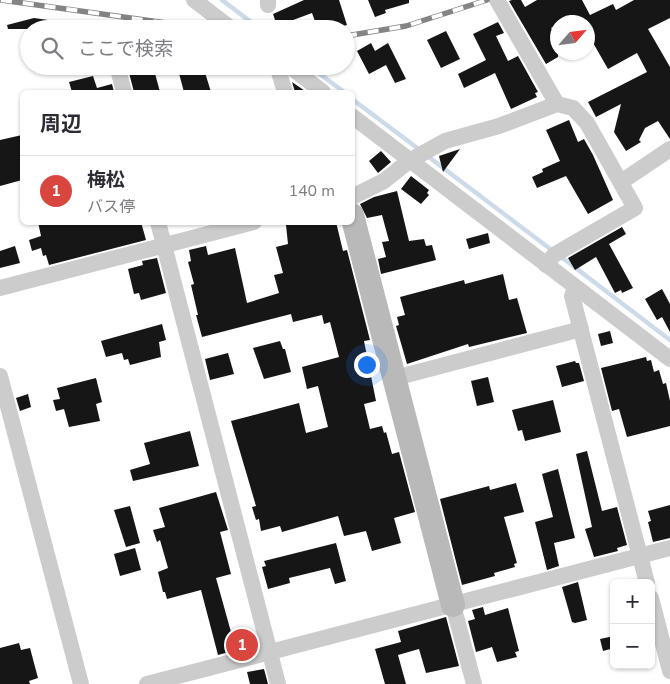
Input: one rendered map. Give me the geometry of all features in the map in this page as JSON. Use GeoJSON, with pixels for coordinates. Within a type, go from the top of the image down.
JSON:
{"type":"FeatureCollection","features":[{"type":"Feature","properties":{"kind":"street"},"geometry":{"type":"LineString","coordinates":[[194,0],[220,20]]}},
{"type":"Feature","properties":{"kind":"street"},"geometry":{"type":"LineString","coordinates":[[497,0],[557,104]]}},
{"type":"Feature","properties":{"kind":"street"},"geometry":{"type":"LineString","coordinates":[[119,75],[123,90]]}},
{"type":"Feature","properties":{"kind":"street"},"geometry":{"type":"LineString","coordinates":[[280,75],[284,90]]}},
{"type":"Feature","properties":{"kind":"street"},"geometry":{"type":"LineString","coordinates":[[301,75],[320,90]]}},
{"type":"Feature","properties":{"kind":"street"},"geometry":{"type":"LineString","coordinates":[[355,196],[384,181],[410,160],[445,141],[499,126],[557,104],[573,108],[587,123],[634,208],[554,255],[546,265]]}},
{"type":"Feature","properties":{"kind":"street"},"geometry":{"type":"LineString","coordinates":[[355,118],[670,359]]}},
{"type":"Feature","properties":{"kind":"street"},"geometry":{"type":"LineString","coordinates":[[621,182],[670,150]]}},
{"type":"Feature","properties":{"kind":"street"},"geometry":{"type":"LineString","coordinates":[[159,225],[278,684]]}},
{"type":"Feature","properties":{"kind":"street"},"geometry":{"type":"LineString","coordinates":[[0,288],[243,225]]}},
{"type":"Feature","properties":{"kind":"street"},"geometry":{"type":"LineString","coordinates":[[355,225],[474,684]]}},
{"type":"Feature","properties":{"kind":"street"},"geometry":{"type":"LineString","coordinates":[[575,288],[572,296],[646,579]]}},
{"type":"Feature","properties":{"kind":"street"},"geometry":{"type":"LineString","coordinates":[[394,378],[581,329]]}},
{"type":"Feature","properties":{"kind":"street"},"geometry":{"type":"LineString","coordinates":[[0,376],[81,684]]}},
{"type":"Feature","properties":{"kind":"street"},"geometry":{"type":"LineString","coordinates":[[147,684],[670,548]]}},
{"type":"Feature","properties":{"kind":"street"},"geometry":{"type":"LineString","coordinates":[[655,613],[670,671]]}},
{"type":"Feature","properties":{"kind":"building"},"geometry":{"type":"Polygon","coordinates":[[[304,0],[339,0],[345,20],[314,20],[312,13],[293,20],[275,20],[273,14],[304,0]]]}},
{"type":"Feature","properties":{"kind":"building"},"geometry":{"type":"Polygon","coordinates":[[[368,0],[409,0],[409,3],[385,10],[386,13],[375,17],[368,0]]]}},
{"type":"Feature","properties":{"kind":"building"},"geometry":{"type":"Polygon","coordinates":[[[521,0],[525,7],[537,0],[582,0],[590,15],[550,15],[550,60],[553,60],[546,64],[509,1],[521,0]]]}},
{"type":"Feature","properties":{"kind":"building"},"geometry":{"type":"Polygon","coordinates":[[[634,0],[670,0],[670,18],[648,29],[670,67],[670,139],[658,121],[645,128],[639,140],[641,142],[626,151],[614,132],[621,104],[596,117],[588,102],[647,72],[637,53],[608,69],[595,46],[595,15],[590,15],[613,4],[616,10],[634,0]]]}},
{"type":"Feature","properties":{"kind":"building"},"geometry":{"type":"Polygon","coordinates":[[[34,18],[48,20],[26,20],[34,18]]]}},
{"type":"Feature","properties":{"kind":"building"},"geometry":{"type":"Polygon","coordinates":[[[20,22],[20,29],[8,29],[7,25],[20,22]]]}},
{"type":"Feature","properties":{"kind":"building"},"geometry":{"type":"Polygon","coordinates":[[[498,22],[504,33],[496,36],[508,61],[518,56],[538,92],[535,93],[537,97],[511,109],[495,73],[464,88],[458,74],[486,60],[473,34],[498,22]]]}},
{"type":"Feature","properties":{"kind":"building"},"geometry":{"type":"Polygon","coordinates":[[[446,31],[460,59],[441,68],[427,40],[446,31]]]}},
{"type":"Feature","properties":{"kind":"building"},"geometry":{"type":"Polygon","coordinates":[[[371,43],[375,51],[388,43],[406,79],[395,83],[386,65],[369,74],[357,51],[371,43]]]}},
{"type":"Feature","properties":{"kind":"building"},"geometry":{"type":"Polygon","coordinates":[[[130,75],[155,75],[159,90],[133,90],[130,75]]]}},
{"type":"Feature","properties":{"kind":"building"},"geometry":{"type":"Polygon","coordinates":[[[179,75],[206,75],[210,90],[183,90],[179,75]]]}},
{"type":"Feature","properties":{"kind":"building"},"geometry":{"type":"Polygon","coordinates":[[[93,76],[97,88],[112,84],[114,90],[71,90],[69,82],[93,76]]]}},
{"type":"Feature","properties":{"kind":"building"},"geometry":{"type":"Polygon","coordinates":[[[292,82],[304,90],[294,90],[292,82]]]}},
{"type":"Feature","properties":{"kind":"building"},"geometry":{"type":"Polygon","coordinates":[[[569,120],[578,142],[584,139],[593,155],[613,200],[588,214],[566,176],[537,188],[532,177],[543,172],[542,169],[560,161],[546,130],[569,120]]]}},
{"type":"Feature","properties":{"kind":"building"},"geometry":{"type":"Polygon","coordinates":[[[20,135],[20,181],[0,186],[0,140],[20,135]]]}},
{"type":"Feature","properties":{"kind":"building"},"geometry":{"type":"Polygon","coordinates":[[[460,149],[443,172],[439,156],[460,149]]]}},
{"type":"Feature","properties":{"kind":"building"},"geometry":{"type":"Polygon","coordinates":[[[381,151],[391,162],[378,173],[369,161],[381,151]]]}},
{"type":"Feature","properties":{"kind":"building"},"geometry":{"type":"Polygon","coordinates":[[[411,176],[429,190],[427,193],[429,195],[421,204],[401,189],[411,176]]]}},
{"type":"Feature","properties":{"kind":"building"},"geometry":{"type":"Polygon","coordinates":[[[397,191],[409,241],[424,239],[426,246],[432,245],[436,260],[381,274],[378,259],[386,257],[382,242],[389,241],[382,215],[367,218],[360,204],[374,197],[397,191]]]}},
{"type":"Feature","properties":{"kind":"building"},"geometry":{"type":"Polygon","coordinates":[[[39,225],[142,225],[146,240],[49,265],[46,255],[43,256],[41,248],[32,251],[29,240],[41,236],[39,225]]]}},
{"type":"Feature","properties":{"kind":"building"},"geometry":{"type":"Polygon","coordinates":[[[286,225],[337,225],[343,251],[347,250],[370,340],[364,341],[376,401],[364,404],[370,429],[382,426],[384,433],[386,432],[392,454],[399,452],[415,512],[394,518],[401,543],[372,551],[366,531],[344,536],[338,516],[282,532],[280,526],[261,531],[259,519],[256,520],[252,507],[256,506],[231,421],[299,403],[306,433],[328,427],[318,386],[307,389],[302,367],[339,357],[330,322],[324,324],[322,315],[293,322],[291,314],[202,337],[191,285],[194,284],[188,262],[191,261],[189,250],[206,246],[208,255],[235,248],[247,303],[279,293],[274,275],[283,273],[276,247],[288,244],[286,225]]]}},
{"type":"Feature","properties":{"kind":"building"},"geometry":{"type":"Polygon","coordinates":[[[622,227],[626,234],[609,244],[633,288],[622,293],[621,290],[615,293],[596,257],[575,270],[568,258],[622,227]]]}},
{"type":"Feature","properties":{"kind":"building"},"geometry":{"type":"Polygon","coordinates":[[[488,233],[490,243],[469,249],[466,239],[488,233]]]}},
{"type":"Feature","properties":{"kind":"building"},"geometry":{"type":"Polygon","coordinates":[[[15,246],[20,263],[0,268],[0,251],[15,246]]]}},
{"type":"Feature","properties":{"kind":"building"},"geometry":{"type":"Polygon","coordinates":[[[157,258],[166,293],[141,300],[139,293],[134,294],[128,269],[143,265],[142,261],[157,258]]]}},
{"type":"Feature","properties":{"kind":"building"},"geometry":{"type":"Polygon","coordinates":[[[503,274],[509,300],[517,298],[527,333],[469,347],[468,344],[407,364],[396,326],[399,325],[397,317],[405,315],[400,297],[464,280],[465,284],[503,274]]]}},
{"type":"Feature","properties":{"kind":"building"},"geometry":{"type":"Polygon","coordinates":[[[662,289],[670,304],[670,332],[662,317],[657,320],[645,299],[662,289]]]}},
{"type":"Feature","properties":{"kind":"building"},"geometry":{"type":"Polygon","coordinates":[[[162,324],[166,340],[159,342],[161,357],[130,365],[128,359],[124,360],[122,353],[106,357],[101,341],[162,324]]]}},
{"type":"Feature","properties":{"kind":"building"},"geometry":{"type":"Polygon","coordinates":[[[610,331],[613,343],[601,346],[598,334],[610,331]]]}},
{"type":"Feature","properties":{"kind":"building"},"geometry":{"type":"Polygon","coordinates":[[[280,341],[283,349],[285,349],[291,372],[264,379],[253,348],[280,341]]]}},
{"type":"Feature","properties":{"kind":"building"},"geometry":{"type":"Polygon","coordinates":[[[228,353],[234,374],[210,380],[205,359],[228,353]]]}},
{"type":"Feature","properties":{"kind":"building"},"geometry":{"type":"Polygon","coordinates":[[[646,357],[647,361],[651,360],[654,372],[659,370],[663,384],[666,383],[670,401],[670,426],[627,437],[619,409],[612,411],[601,368],[646,357]]]}},
{"type":"Feature","properties":{"kind":"building"},"geometry":{"type":"Polygon","coordinates":[[[575,361],[579,363],[584,381],[562,387],[556,366],[575,361]]]}},
{"type":"Feature","properties":{"kind":"building"},"geometry":{"type":"Polygon","coordinates":[[[488,377],[494,402],[477,406],[471,381],[488,377]]]}},
{"type":"Feature","properties":{"kind":"building"},"geometry":{"type":"Polygon","coordinates":[[[96,378],[102,402],[96,404],[100,421],[69,427],[64,409],[56,411],[53,400],[60,399],[57,388],[96,378]]]}},
{"type":"Feature","properties":{"kind":"building"},"geometry":{"type":"Polygon","coordinates":[[[28,394],[31,407],[20,411],[16,398],[28,394]]]}},
{"type":"Feature","properties":{"kind":"building"},"geometry":{"type":"Polygon","coordinates":[[[553,400],[561,432],[525,441],[522,430],[518,431],[512,410],[553,400]]]}},
{"type":"Feature","properties":{"kind":"building"},"geometry":{"type":"Polygon","coordinates":[[[190,431],[199,466],[133,481],[130,470],[150,464],[144,443],[190,431]]]}},
{"type":"Feature","properties":{"kind":"building"},"geometry":{"type":"Polygon","coordinates":[[[587,451],[602,511],[617,507],[627,545],[617,548],[618,551],[594,557],[585,529],[592,527],[576,454],[587,451]]]}},
{"type":"Feature","properties":{"kind":"building"},"geometry":{"type":"Polygon","coordinates":[[[558,469],[575,538],[554,543],[559,566],[547,570],[535,522],[553,517],[542,474],[558,469]]]}},
{"type":"Feature","properties":{"kind":"building"},"geometry":{"type":"Polygon","coordinates":[[[516,483],[524,512],[504,517],[517,563],[514,564],[515,567],[494,573],[495,576],[462,585],[440,499],[489,486],[490,490],[516,483]]]}},
{"type":"Feature","properties":{"kind":"building"},"geometry":{"type":"Polygon","coordinates":[[[216,492],[228,530],[220,532],[231,574],[216,578],[236,650],[218,655],[201,590],[167,599],[165,592],[163,592],[158,572],[168,568],[160,540],[157,542],[153,530],[165,527],[159,508],[216,492]]]}},
{"type":"Feature","properties":{"kind":"building"},"geometry":{"type":"Polygon","coordinates":[[[670,505],[670,538],[653,542],[648,522],[651,521],[648,511],[670,505]]]}},
{"type":"Feature","properties":{"kind":"building"},"geometry":{"type":"Polygon","coordinates":[[[130,506],[140,543],[126,547],[114,510],[130,506]]]}},
{"type":"Feature","properties":{"kind":"building"},"geometry":{"type":"Polygon","coordinates":[[[336,543],[346,581],[335,584],[330,568],[289,578],[290,583],[268,589],[262,567],[266,566],[264,561],[336,543]]]}},
{"type":"Feature","properties":{"kind":"building"},"geometry":{"type":"Polygon","coordinates":[[[135,548],[141,570],[120,576],[114,554],[135,548]]]}},
{"type":"Feature","properties":{"kind":"building"},"geometry":{"type":"Polygon","coordinates":[[[578,582],[587,620],[575,623],[572,622],[562,587],[578,582]]]}},
{"type":"Feature","properties":{"kind":"building"},"geometry":{"type":"Polygon","coordinates":[[[483,607],[485,615],[508,608],[519,651],[515,652],[517,657],[497,662],[492,647],[476,652],[468,621],[475,619],[472,610],[483,607]]]}},
{"type":"Feature","properties":{"kind":"building"},"geometry":{"type":"Polygon","coordinates":[[[446,617],[459,666],[426,673],[419,649],[398,655],[406,684],[385,684],[375,649],[401,642],[398,631],[446,617]]]}},
{"type":"Feature","properties":{"kind":"building"},"geometry":{"type":"Polygon","coordinates":[[[610,637],[610,649],[603,651],[600,639],[610,637]]]}},
{"type":"Feature","properties":{"kind":"building"},"geometry":{"type":"Polygon","coordinates":[[[19,643],[21,650],[30,648],[38,678],[29,681],[30,684],[0,684],[0,648],[19,643]]]}},
{"type":"Feature","properties":{"kind":"building"},"geometry":{"type":"Polygon","coordinates":[[[264,669],[268,684],[250,684],[247,672],[264,669]]]}},
{"type":"Feature","properties":{"kind":"waterway"},"geometry":{"type":"LineString","coordinates":[[222,0],[248,20]]}},
{"type":"Feature","properties":{"kind":"waterway"},"geometry":{"type":"LineString","coordinates":[[321,75],[341,90]]}},
{"type":"Feature","properties":{"kind":"waterway"},"geometry":{"type":"LineString","coordinates":[[355,101],[420,150]]}},
{"type":"Feature","properties":{"kind":"waterway"},"geometry":{"type":"LineString","coordinates":[[426,155],[553,251]]}},
{"type":"Feature","properties":{"kind":"waterway"},"geometry":{"type":"LineString","coordinates":[[560,256],[670,340]]}},
{"type":"Feature","properties":{"kind":"railway"},"geometry":{"type":"LineString","coordinates":[[1,0],[145,20]]}},
{"type":"Feature","properties":{"kind":"railway"},"geometry":{"type":"LineString","coordinates":[[355,34],[406,26],[487,0]]}},
{"type":"Feature","properties":{"kind":"place","name":"梅松"},"geometry":{"type":"Point","coordinates":[242,645]}}]}
